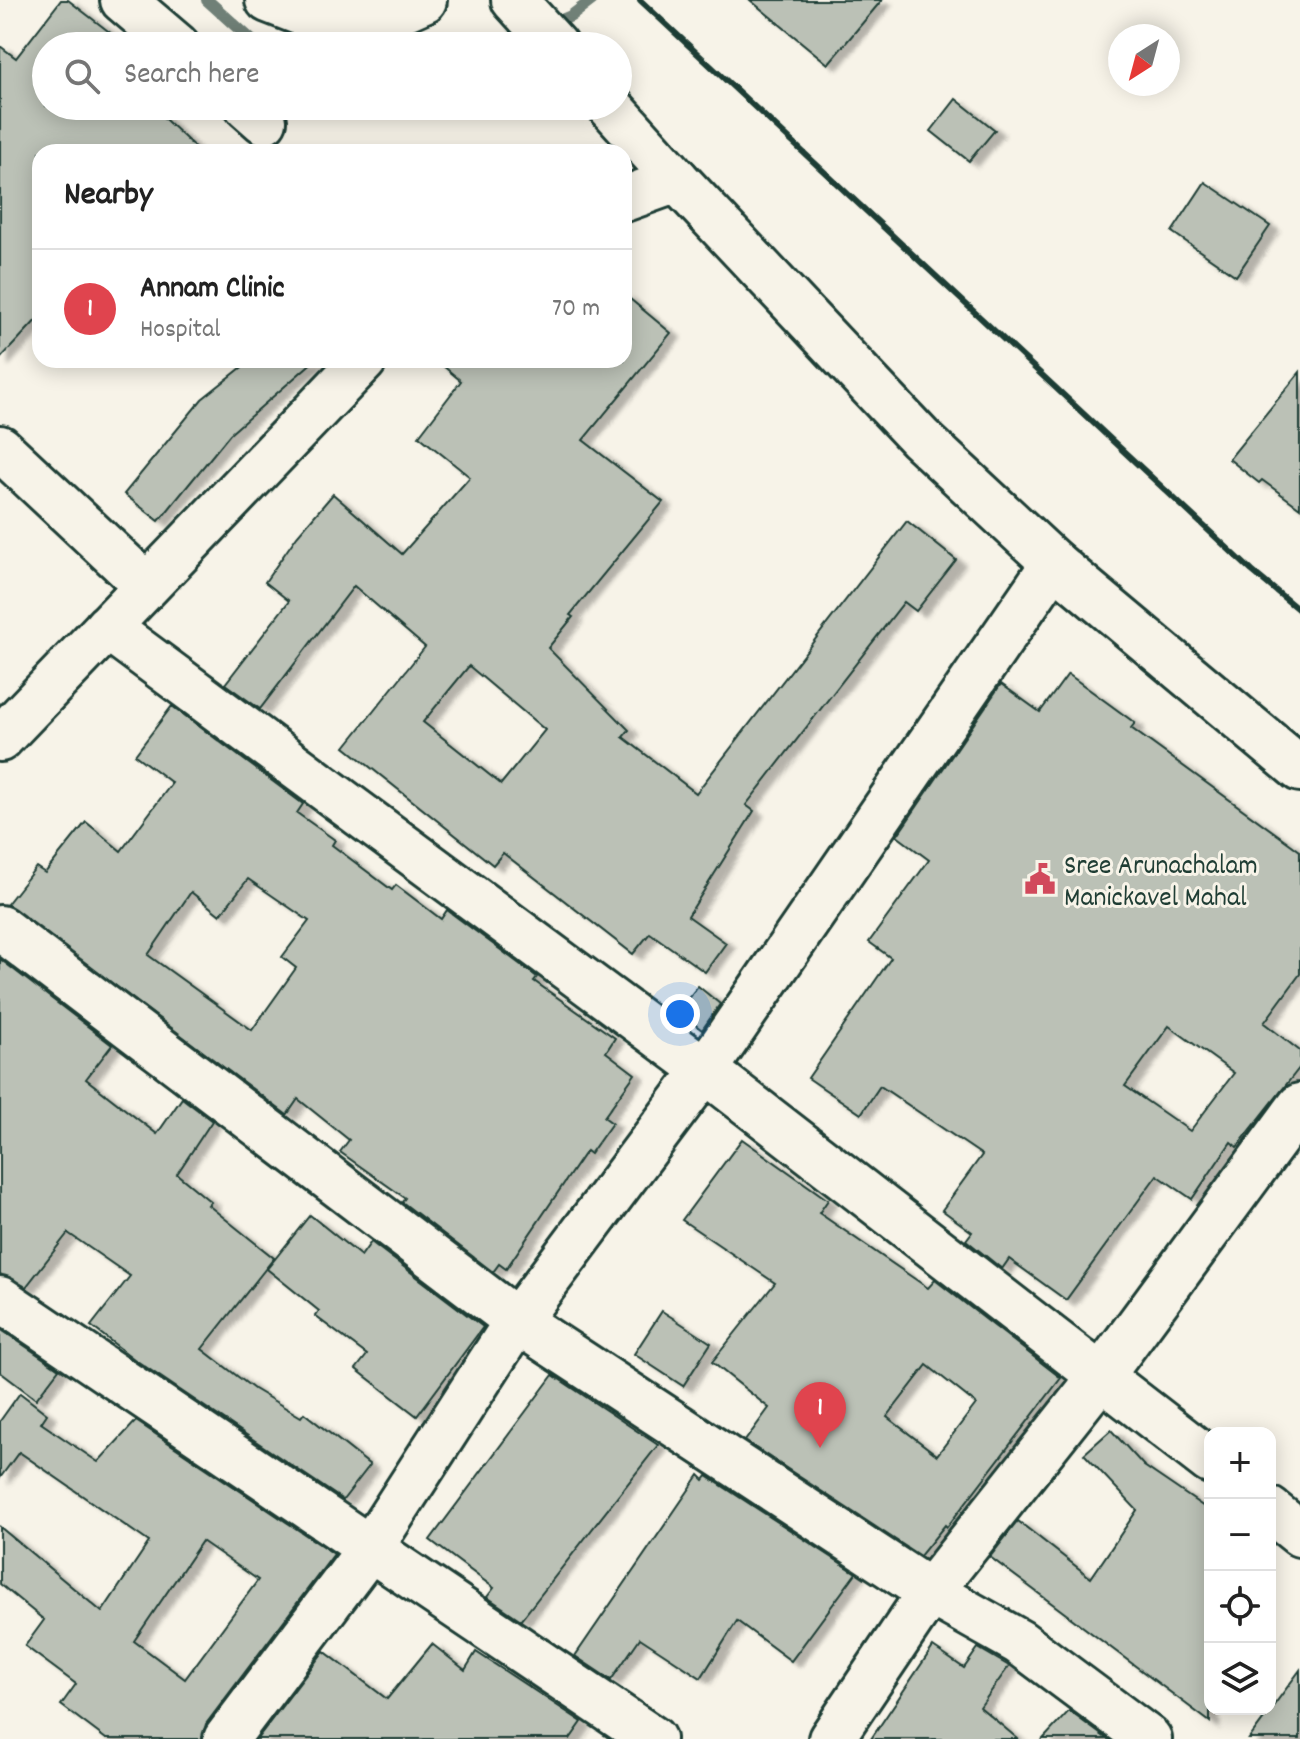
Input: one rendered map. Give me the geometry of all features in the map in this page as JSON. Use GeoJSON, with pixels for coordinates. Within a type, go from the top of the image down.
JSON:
{"type":"FeatureCollection","features":[{"type":"Feature","properties":{"kind":"street"},"geometry":{"type":"LineString","coordinates":[[123,0],[161,32]]}},
{"type":"Feature","properties":{"kind":"street"},"geometry":{"type":"LineString","coordinates":[[268,0],[309,16],[388,16],[424,0]]}},
{"type":"Feature","properties":{"kind":"street"},"geometry":{"type":"LineString","coordinates":[[519,5],[543,32]]}},
{"type":"Feature","properties":{"kind":"street"},"geometry":{"type":"LineString","coordinates":[[623,120],[920,438],[1054,563],[1300,769]]}},
{"type":"Feature","properties":{"kind":"street"},"geometry":{"type":"LineString","coordinates":[[632,196],[677,180]]}},
{"type":"Feature","properties":{"kind":"street"},"geometry":{"type":"LineString","coordinates":[[0,739],[145,584],[356,368]]}},
{"type":"Feature","properties":{"kind":"street"},"geometry":{"type":"LineString","coordinates":[[0,448],[145,584]]}},
{"type":"Feature","properties":{"kind":"street"},"geometry":{"type":"LineString","coordinates":[[229,1738],[371,1547],[517,1321],[705,1070],[1054,563]]}},
{"type":"Feature","properties":{"kind":"street"},"geometry":{"type":"LineString","coordinates":[[107,627],[705,1070],[1204,1456]]}},
{"type":"Feature","properties":{"kind":"street"},"geometry":{"type":"LineString","coordinates":[[0,928],[517,1321],[930,1592],[1019,1642],[1149,1739]]}},
{"type":"Feature","properties":{"kind":"street"},"geometry":{"type":"LineString","coordinates":[[831,1739],[930,1592],[1102,1375],[1300,1106]]}},
{"type":"Feature","properties":{"kind":"street"},"geometry":{"type":"LineString","coordinates":[[0,1299],[653,1739]]}},
{"type":"Feature","properties":{"kind":"street"},"geometry":{"type":"LineString","coordinates":[[1276,1515],[1300,1534]]}},
{"type":"Feature","properties":{"kind":"building"},"geometry":{"type":"Polygon","coordinates":[[[61,0],[68,0],[109,32],[36,32],[61,0]]]}},
{"type":"Feature","properties":{"kind":"building"},"geometry":{"type":"Polygon","coordinates":[[[750,0],[882,0],[828,64],[750,0]]]}},
{"type":"Feature","properties":{"kind":"building"},"geometry":{"type":"Polygon","coordinates":[[[32,37],[32,120],[166,120],[191,144],[32,144],[32,325],[0,359],[0,46],[16,58],[32,37]]]}},
{"type":"Feature","properties":{"kind":"building"},"geometry":{"type":"Polygon","coordinates":[[[956,99],[995,130],[969,161],[931,131],[956,99]]]}},
{"type":"Feature","properties":{"kind":"building"},"geometry":{"type":"Polygon","coordinates":[[[1205,182],[1270,226],[1236,276],[1172,232],[1205,182]]]}},
{"type":"Feature","properties":{"kind":"building"},"geometry":{"type":"Polygon","coordinates":[[[632,301],[671,333],[583,440],[663,502],[570,615],[573,617],[548,648],[629,730],[623,737],[696,793],[907,521],[956,560],[916,611],[904,602],[746,805],[754,811],[688,916],[726,943],[705,972],[650,933],[633,954],[503,853],[493,865],[345,747],[425,647],[354,586],[260,709],[225,684],[289,601],[265,582],[297,536],[333,494],[402,554],[470,477],[419,436],[461,381],[446,368],[632,368],[632,301]],[[469,666],[423,722],[501,784],[545,730],[469,666]]]}},
{"type":"Feature","properties":{"kind":"building"},"geometry":{"type":"Polygon","coordinates":[[[241,368],[306,368],[230,434],[159,521],[124,494],[202,399],[241,368]]]}},
{"type":"Feature","properties":{"kind":"building"},"geometry":{"type":"Polygon","coordinates":[[[1300,372],[1300,508],[1262,480],[1259,483],[1229,459],[1300,372]]]}},
{"type":"Feature","properties":{"kind":"building"},"geometry":{"type":"Polygon","coordinates":[[[1068,674],[1135,723],[1131,728],[1300,851],[1300,974],[1264,1023],[1300,1051],[1300,1067],[1237,1147],[1231,1142],[1192,1199],[1157,1175],[1066,1300],[1009,1259],[1002,1269],[966,1240],[972,1232],[942,1210],[982,1155],[880,1086],[861,1114],[808,1078],[891,958],[869,942],[929,860],[897,836],[1001,684],[1040,712],[1068,674]],[[1169,1026],[1125,1086],[1190,1131],[1234,1073],[1169,1026]]]}},
{"type":"Feature","properties":{"kind":"building"},"geometry":{"type":"Polygon","coordinates":[[[172,706],[303,804],[297,813],[335,840],[332,845],[392,890],[396,885],[441,919],[447,910],[537,977],[534,981],[615,1038],[606,1052],[635,1074],[604,1117],[612,1123],[590,1154],[586,1151],[506,1269],[499,1264],[493,1272],[402,1202],[405,1198],[340,1152],[349,1140],[298,1099],[287,1115],[7,904],[36,867],[45,873],[86,822],[121,851],[172,783],[135,755],[172,706]],[[248,879],[220,915],[191,892],[148,955],[252,1030],[296,968],[282,957],[309,921],[248,879]]]}},
{"type":"Feature","properties":{"kind":"building"},"geometry":{"type":"Polygon","coordinates":[[[0,959],[112,1045],[86,1079],[157,1134],[182,1098],[212,1121],[177,1174],[211,1202],[208,1205],[274,1258],[202,1349],[254,1389],[301,1417],[304,1413],[370,1465],[343,1500],[134,1359],[91,1326],[130,1276],[68,1233],[26,1287],[0,1274],[0,959]]]}},
{"type":"Feature","properties":{"kind":"building"},"geometry":{"type":"Polygon","coordinates":[[[698,986],[720,1004],[702,1030],[678,1011],[698,986]]]}},
{"type":"Feature","properties":{"kind":"building"},"geometry":{"type":"Polygon","coordinates":[[[742,1139],[828,1200],[819,1213],[928,1288],[935,1280],[1061,1378],[947,1527],[945,1525],[920,1556],[745,1441],[769,1408],[712,1362],[775,1283],[682,1220],[742,1139]],[[927,1365],[887,1417],[937,1455],[976,1404],[927,1365]]]}},
{"type":"Feature","properties":{"kind":"building"},"geometry":{"type":"Polygon","coordinates":[[[310,1215],[361,1256],[371,1242],[483,1327],[417,1416],[356,1369],[367,1355],[315,1316],[319,1311],[267,1269],[310,1215]]]}},
{"type":"Feature","properties":{"kind":"building"},"geometry":{"type":"Polygon","coordinates":[[[662,1311],[711,1343],[683,1386],[634,1354],[662,1311]]]}},
{"type":"Feature","properties":{"kind":"building"},"geometry":{"type":"Polygon","coordinates":[[[0,1329],[59,1369],[36,1399],[0,1372],[0,1329]]]}},
{"type":"Feature","properties":{"kind":"building"},"geometry":{"type":"Polygon","coordinates":[[[553,1375],[658,1445],[521,1620],[487,1597],[494,1588],[430,1540],[553,1375]]]}},
{"type":"Feature","properties":{"kind":"building"},"geometry":{"type":"Polygon","coordinates":[[[20,1393],[47,1414],[41,1423],[98,1462],[136,1421],[334,1554],[206,1724],[202,1739],[106,1739],[61,1705],[76,1684],[25,1646],[44,1620],[0,1584],[0,1527],[102,1612],[149,1542],[19,1452],[0,1478],[0,1421],[20,1393]],[[202,1541],[134,1641],[185,1679],[258,1580],[202,1541]]]}},
{"type":"Feature","properties":{"kind":"building"},"geometry":{"type":"Polygon","coordinates":[[[1111,1430],[1144,1466],[1204,1507],[1204,1715],[1210,1715],[1210,1722],[990,1557],[1018,1521],[1091,1578],[1137,1510],[1084,1454],[1111,1430]]]}},
{"type":"Feature","properties":{"kind":"building"},"geometry":{"type":"Polygon","coordinates":[[[699,1475],[704,1480],[707,1476],[856,1573],[791,1661],[737,1621],[701,1678],[640,1638],[611,1680],[575,1656],[699,1475]]]}},
{"type":"Feature","properties":{"kind":"building"},"geometry":{"type":"Polygon","coordinates":[[[432,1644],[465,1670],[476,1652],[582,1722],[570,1739],[257,1739],[324,1651],[387,1699],[432,1644]]]}},
{"type":"Feature","properties":{"kind":"building"},"geometry":{"type":"Polygon","coordinates":[[[933,1647],[964,1668],[978,1648],[1009,1666],[980,1707],[1018,1739],[871,1739],[933,1647]]]}},
{"type":"Feature","properties":{"kind":"building"},"geometry":{"type":"Polygon","coordinates":[[[1300,1670],[1300,1739],[1249,1739],[1267,1715],[1276,1715],[1276,1702],[1300,1670]]]}},
{"type":"Feature","properties":{"kind":"building"},"geometry":{"type":"Polygon","coordinates":[[[1069,1711],[1107,1739],[1043,1739],[1069,1711]]]}},
{"type":"Feature","properties":{"kind":"waterway"},"geometry":{"type":"LineString","coordinates":[[207,0],[242,32]]}},
{"type":"Feature","properties":{"kind":"waterway"},"geometry":{"type":"LineString","coordinates":[[550,25],[571,16],[592,0]]}},
{"type":"Feature","properties":{"kind":"railway"},"geometry":{"type":"LineString","coordinates":[[640,0],[1252,571],[1300,611]]}},
{"type":"Feature","properties":{"kind":"place","name":"Sree Arunachalam Manickavel Mahal"},"geometry":{"type":"Point","coordinates":[1040,879]}},
{"type":"Feature","properties":{"kind":"place","name":"Annam Clinic"},"geometry":{"type":"Point","coordinates":[820,1448]}}]}
